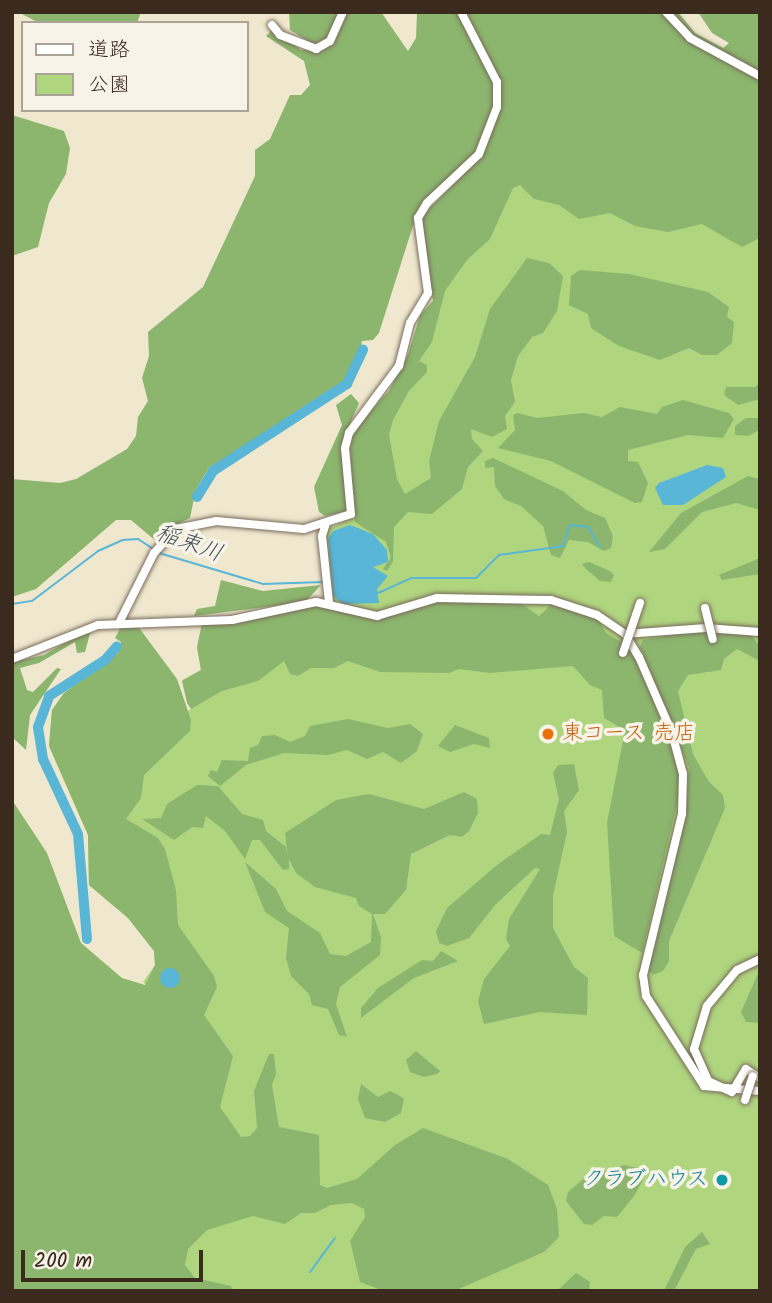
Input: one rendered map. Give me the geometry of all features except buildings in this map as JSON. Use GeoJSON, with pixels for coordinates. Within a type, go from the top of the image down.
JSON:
{"type":"FeatureCollection","features":[{"type":"Feature","properties":{"kind":"street"},"geometry":{"type":"LineString","coordinates":[[272,25],[279,35],[316,49],[330,41],[343,12]]}},
{"type":"Feature","properties":{"kind":"street"},"geometry":{"type":"LineString","coordinates":[[120,621],[156,550],[176,529],[207,521],[299,529],[351,514],[345,448],[349,433],[398,366],[415,312],[426,299],[418,218],[479,154],[497,107],[497,82],[461,12]]}},
{"type":"Feature","properties":{"kind":"street"},"geometry":{"type":"LineString","coordinates":[[666,12],[690,38],[760,76]]}},
{"type":"Feature","properties":{"kind":"street"},"geometry":{"type":"LineString","coordinates":[[326,523],[329,603]]}},
{"type":"Feature","properties":{"kind":"street"},"geometry":{"type":"LineString","coordinates":[[12,659],[98,625],[120,621],[232,620],[329,603],[339,610],[377,616],[438,598],[558,601],[597,615],[625,634],[673,733],[684,774],[682,814],[646,958],[646,996],[704,1086],[732,1092],[760,1091]]}},
{"type":"Feature","properties":{"kind":"street"},"geometry":{"type":"LineString","coordinates":[[623,653],[640,603]]}},
{"type":"Feature","properties":{"kind":"street"},"geometry":{"type":"LineString","coordinates":[[705,608],[713,639]]}},
{"type":"Feature","properties":{"kind":"street"},"geometry":{"type":"LineString","coordinates":[[625,634],[706,628],[760,632]]}},
{"type":"Feature","properties":{"kind":"street"},"geometry":{"type":"LineString","coordinates":[[732,1092],[708,1081],[695,1060],[695,1045],[706,1006],[737,970],[760,959]]}},
{"type":"Feature","properties":{"kind":"street"},"geometry":{"type":"LineString","coordinates":[[732,1092],[746,1069],[757,1077],[745,1100]]}},
{"type":"Feature","properties":{"kind":"green space"},"geometry":{"type":"Polygon","coordinates":[[[18,12],[141,12],[138,21],[35,21],[18,12]]]}},
{"type":"Feature","properties":{"kind":"green space"},"geometry":{"type":"Polygon","coordinates":[[[289,12],[339,12],[325,41],[313,44],[290,30],[289,12]]]}},
{"type":"Feature","properties":{"kind":"green space"},"geometry":{"type":"Polygon","coordinates":[[[345,12],[381,12],[408,51],[416,38],[417,12],[458,12],[492,77],[496,100],[479,149],[417,213],[379,333],[373,340],[362,341],[355,371],[343,385],[209,468],[196,489],[190,518],[169,528],[157,542],[131,520],[116,520],[36,589],[12,597],[12,479],[60,483],[76,479],[127,449],[136,436],[138,417],[148,401],[142,378],[149,356],[148,332],[203,287],[255,176],[255,150],[270,139],[290,95],[301,95],[310,85],[304,61],[266,36],[272,30],[301,50],[320,50],[345,12]]]}},
{"type":"Feature","properties":{"kind":"green space"},"geometry":{"type":"Polygon","coordinates":[[[463,12],[678,12],[695,33],[723,48],[729,43],[712,33],[698,12],[760,12],[760,238],[742,247],[702,224],[668,232],[635,226],[610,213],[579,219],[559,205],[534,199],[520,185],[513,188],[490,239],[467,260],[445,291],[432,342],[419,361],[427,365],[427,372],[409,391],[393,420],[389,435],[397,479],[405,494],[431,478],[429,461],[439,421],[475,357],[490,309],[527,258],[549,263],[563,276],[557,311],[543,333],[532,337],[518,356],[511,380],[515,402],[505,416],[507,429],[492,437],[471,429],[472,439],[483,451],[468,467],[462,489],[432,514],[408,512],[394,527],[393,562],[387,571],[383,569],[391,557],[386,542],[355,522],[350,448],[353,433],[389,391],[408,355],[420,316],[433,301],[422,216],[474,164],[501,94],[463,12]]]}},
{"type":"Feature","properties":{"kind":"green space"},"geometry":{"type":"Polygon","coordinates":[[[12,115],[64,131],[70,148],[66,174],[49,203],[38,247],[12,256],[12,115]]]}},
{"type":"Feature","properties":{"kind":"green space"},"geometry":{"type":"Polygon","coordinates":[[[474,164],[760,215],[760,1291],[158,1291],[156,995],[143,982],[155,965],[154,951],[128,918],[89,885],[88,835],[49,746],[52,710],[64,693],[78,685],[171,721],[191,709],[182,680],[201,670],[197,647],[328,606],[325,530],[354,517],[350,448],[371,408],[389,391],[408,355],[420,316],[433,300],[421,228],[474,164]]]}},
{"type":"Feature","properties":{"kind":"green space"},"geometry":{"type":"Polygon","coordinates":[[[580,270],[629,274],[708,292],[729,307],[727,317],[734,322],[732,343],[717,355],[702,355],[689,348],[660,360],[619,346],[591,328],[588,314],[569,305],[571,276],[580,270]]]}},
{"type":"Feature","properties":{"kind":"green space"},"geometry":{"type":"Polygon","coordinates":[[[760,382],[760,399],[738,405],[724,395],[726,387],[755,387],[760,382]]]}},
{"type":"Feature","properties":{"kind":"green space"},"geometry":{"type":"Polygon","coordinates":[[[351,394],[359,403],[346,433],[348,511],[325,516],[319,512],[314,487],[342,425],[336,405],[351,394]]]}},
{"type":"Feature","properties":{"kind":"green space"},"geometry":{"type":"Polygon","coordinates":[[[683,400],[729,413],[734,419],[723,438],[688,435],[628,450],[628,461],[638,462],[648,483],[642,502],[635,503],[551,461],[498,448],[515,430],[513,415],[518,413],[537,418],[584,413],[602,417],[620,407],[657,414],[662,407],[683,400]]]}},
{"type":"Feature","properties":{"kind":"green space"},"geometry":{"type":"Polygon","coordinates":[[[746,418],[760,418],[760,430],[748,436],[735,435],[735,426],[746,418]]]}},
{"type":"Feature","properties":{"kind":"green space"},"geometry":{"type":"Polygon","coordinates":[[[493,458],[563,491],[586,510],[605,518],[613,536],[611,548],[604,551],[588,542],[569,540],[560,558],[551,555],[543,526],[521,506],[504,499],[495,486],[494,467],[485,468],[485,461],[493,458]]]}},
{"type":"Feature","properties":{"kind":"green space"},"geometry":{"type":"Polygon","coordinates":[[[748,476],[760,479],[760,510],[736,503],[702,512],[665,549],[649,552],[681,513],[748,476]]]}},
{"type":"Feature","properties":{"kind":"green space"},"geometry":{"type":"Polygon","coordinates":[[[760,558],[760,574],[722,580],[719,575],[760,558]]]}},
{"type":"Feature","properties":{"kind":"green space"},"geometry":{"type":"Polygon","coordinates":[[[589,562],[610,571],[614,575],[611,582],[600,581],[582,564],[589,562]]]}},
{"type":"Feature","properties":{"kind":"green space"},"geometry":{"type":"Polygon","coordinates":[[[221,580],[263,591],[321,585],[305,602],[194,616],[197,609],[215,606],[221,580]]]}},
{"type":"Feature","properties":{"kind":"green space"},"geometry":{"type":"Polygon","coordinates":[[[442,599],[516,600],[539,616],[554,602],[597,618],[606,633],[628,646],[640,665],[680,771],[680,791],[642,953],[614,936],[607,823],[625,730],[604,718],[602,690],[590,685],[573,666],[490,673],[459,669],[449,673],[380,672],[348,661],[334,668],[311,668],[298,676],[290,674],[284,661],[258,681],[222,691],[191,709],[187,703],[182,681],[201,670],[197,647],[202,623],[317,605],[371,615],[442,599]]]}},
{"type":"Feature","properties":{"kind":"green space"},"geometry":{"type":"Polygon","coordinates":[[[122,625],[137,625],[177,679],[191,720],[190,731],[144,775],[141,798],[126,819],[158,838],[165,849],[176,890],[178,925],[214,976],[217,987],[204,1015],[233,1056],[220,1107],[241,1137],[250,1136],[257,1128],[254,1091],[269,1054],[274,1054],[276,1074],[272,1085],[279,1127],[319,1135],[320,1185],[327,1188],[357,1179],[395,1145],[423,1128],[508,1159],[548,1185],[557,1209],[559,1237],[544,1252],[454,1291],[384,1291],[360,1282],[350,1241],[365,1217],[364,1209],[352,1203],[331,1205],[315,1213],[301,1213],[285,1224],[253,1216],[207,1230],[188,1249],[185,1265],[195,1278],[231,1286],[233,1291],[12,1291],[12,800],[47,853],[81,943],[122,978],[145,985],[155,965],[154,951],[128,918],[89,885],[88,835],[49,746],[52,710],[64,693],[118,653],[121,642],[115,638],[122,625]]]}},
{"type":"Feature","properties":{"kind":"green space"},"geometry":{"type":"Polygon","coordinates":[[[86,631],[90,633],[85,652],[77,653],[75,642],[39,663],[20,668],[27,690],[33,692],[57,668],[61,669],[30,715],[26,750],[12,737],[12,662],[44,655],[86,631]]]}},
{"type":"Feature","properties":{"kind":"green space"},"geometry":{"type":"Polygon","coordinates":[[[697,631],[749,632],[760,647],[760,661],[737,649],[724,659],[721,670],[688,675],[678,691],[693,754],[709,782],[723,795],[725,808],[669,941],[669,961],[663,971],[653,975],[646,968],[686,813],[689,767],[640,647],[643,640],[697,631]]]}},
{"type":"Feature","properties":{"kind":"green space"},"geometry":{"type":"Polygon","coordinates":[[[348,719],[388,728],[410,724],[423,734],[417,751],[401,763],[383,752],[367,759],[347,750],[328,755],[284,753],[246,765],[220,786],[208,776],[211,770],[217,772],[222,760],[248,761],[250,748],[258,745],[262,736],[275,735],[290,742],[305,736],[310,726],[348,719]]]}},
{"type":"Feature","properties":{"kind":"green space"},"geometry":{"type":"Polygon","coordinates":[[[455,725],[489,738],[490,748],[474,744],[450,752],[438,746],[455,725]]]}},
{"type":"Feature","properties":{"kind":"green space"},"geometry":{"type":"Polygon","coordinates":[[[574,764],[579,790],[564,811],[567,832],[553,896],[553,928],[574,967],[588,978],[587,1015],[540,1012],[484,1024],[478,1001],[484,979],[510,946],[506,939],[509,919],[540,869],[535,868],[496,904],[469,938],[447,946],[439,943],[436,931],[447,908],[497,865],[541,834],[550,835],[559,799],[553,773],[558,765],[574,764]]]}},
{"type":"Feature","properties":{"kind":"green space"},"geometry":{"type":"Polygon","coordinates":[[[197,785],[218,786],[242,814],[263,820],[266,831],[286,847],[288,859],[285,833],[336,800],[369,794],[424,809],[464,792],[477,799],[478,813],[469,831],[462,837],[450,835],[411,854],[406,890],[385,914],[373,914],[381,937],[380,955],[340,987],[336,1004],[347,1037],[339,1035],[328,1009],[312,1005],[309,994],[291,976],[286,958],[289,928],[265,912],[245,862],[276,889],[287,911],[320,933],[330,954],[346,956],[371,942],[372,914],[359,906],[356,898],[315,887],[296,873],[289,859],[289,869],[283,870],[260,840],[252,840],[245,859],[225,831],[206,816],[203,828],[192,827],[174,840],[142,819],[161,818],[167,804],[197,785]]]}},
{"type":"Feature","properties":{"kind":"green space"},"geometry":{"type":"Polygon","coordinates":[[[441,951],[458,961],[414,978],[361,1018],[361,1008],[378,988],[422,960],[433,961],[441,951]]]}},
{"type":"Feature","properties":{"kind":"green space"},"geometry":{"type":"Polygon","coordinates":[[[760,969],[760,1023],[746,1022],[741,1012],[760,969]]]}},
{"type":"Feature","properties":{"kind":"green space"},"geometry":{"type":"Polygon","coordinates":[[[416,1051],[440,1071],[424,1077],[410,1072],[406,1060],[416,1051]]]}},
{"type":"Feature","properties":{"kind":"green space"},"geometry":{"type":"Polygon","coordinates":[[[361,1084],[378,1097],[390,1091],[404,1099],[401,1113],[385,1122],[365,1118],[358,1099],[361,1084]]]}},
{"type":"Feature","properties":{"kind":"green space"},"geometry":{"type":"Polygon","coordinates":[[[624,1165],[638,1168],[643,1180],[634,1196],[617,1217],[604,1216],[592,1225],[584,1224],[566,1201],[568,1192],[582,1180],[624,1165]]]}},
{"type":"Feature","properties":{"kind":"green space"},"geometry":{"type":"Polygon","coordinates":[[[702,1232],[710,1244],[696,1249],[674,1291],[664,1291],[685,1247],[702,1232]]]}},
{"type":"Feature","properties":{"kind":"green space"},"geometry":{"type":"Polygon","coordinates":[[[576,1273],[590,1282],[589,1291],[557,1291],[576,1273]]]}},
{"type":"Feature","properties":{"kind":"water"},"geometry":{"type":"Polygon","coordinates":[[[707,465],[723,468],[726,477],[683,505],[663,505],[655,488],[659,483],[707,465]]]}},
{"type":"Feature","properties":{"kind":"water"},"geometry":{"type":"Polygon","coordinates":[[[350,525],[373,534],[387,550],[388,562],[373,567],[388,576],[377,589],[379,603],[343,604],[333,596],[328,539],[333,531],[350,525]]]}},
{"type":"Feature","properties":{"kind":"water"},"geometry":{"type":"Polygon","coordinates":[[[170,968],[177,971],[180,978],[177,985],[170,988],[163,985],[160,978],[163,971],[170,968]]]}},
{"type":"Feature","properties":{"kind":"waterway"},"geometry":{"type":"LineString","coordinates":[[197,497],[213,471],[347,384],[363,350]]}},
{"type":"Feature","properties":{"kind":"waterway"},"geometry":{"type":"LineString","coordinates":[[378,593],[412,578],[476,578],[499,555],[563,546],[570,525],[588,527],[600,547]]}},
{"type":"Feature","properties":{"kind":"waterway","name":"稲束川"},"geometry":{"type":"LineString","coordinates":[[12,604],[32,601],[98,551],[123,540],[138,539],[155,550]]}},
{"type":"Feature","properties":{"kind":"waterway","name":"稲束川"},"geometry":{"type":"LineString","coordinates":[[159,553],[263,584],[323,582]]}},
{"type":"Feature","properties":{"kind":"waterway"},"geometry":{"type":"LineString","coordinates":[[87,939],[78,834],[43,759],[38,727],[49,696],[105,660],[117,646]]}},
{"type":"Feature","properties":{"kind":"waterway"},"geometry":{"type":"LineString","coordinates":[[310,1272],[335,1238]]}},
{"type":"Feature","properties":{"kind":"place","name":"東コース 売店"},"geometry":{"type":"Point","coordinates":[548,734]}},
{"type":"Feature","properties":{"kind":"place","name":"クラブハウス"},"geometry":{"type":"Point","coordinates":[722,1180]}}]}
